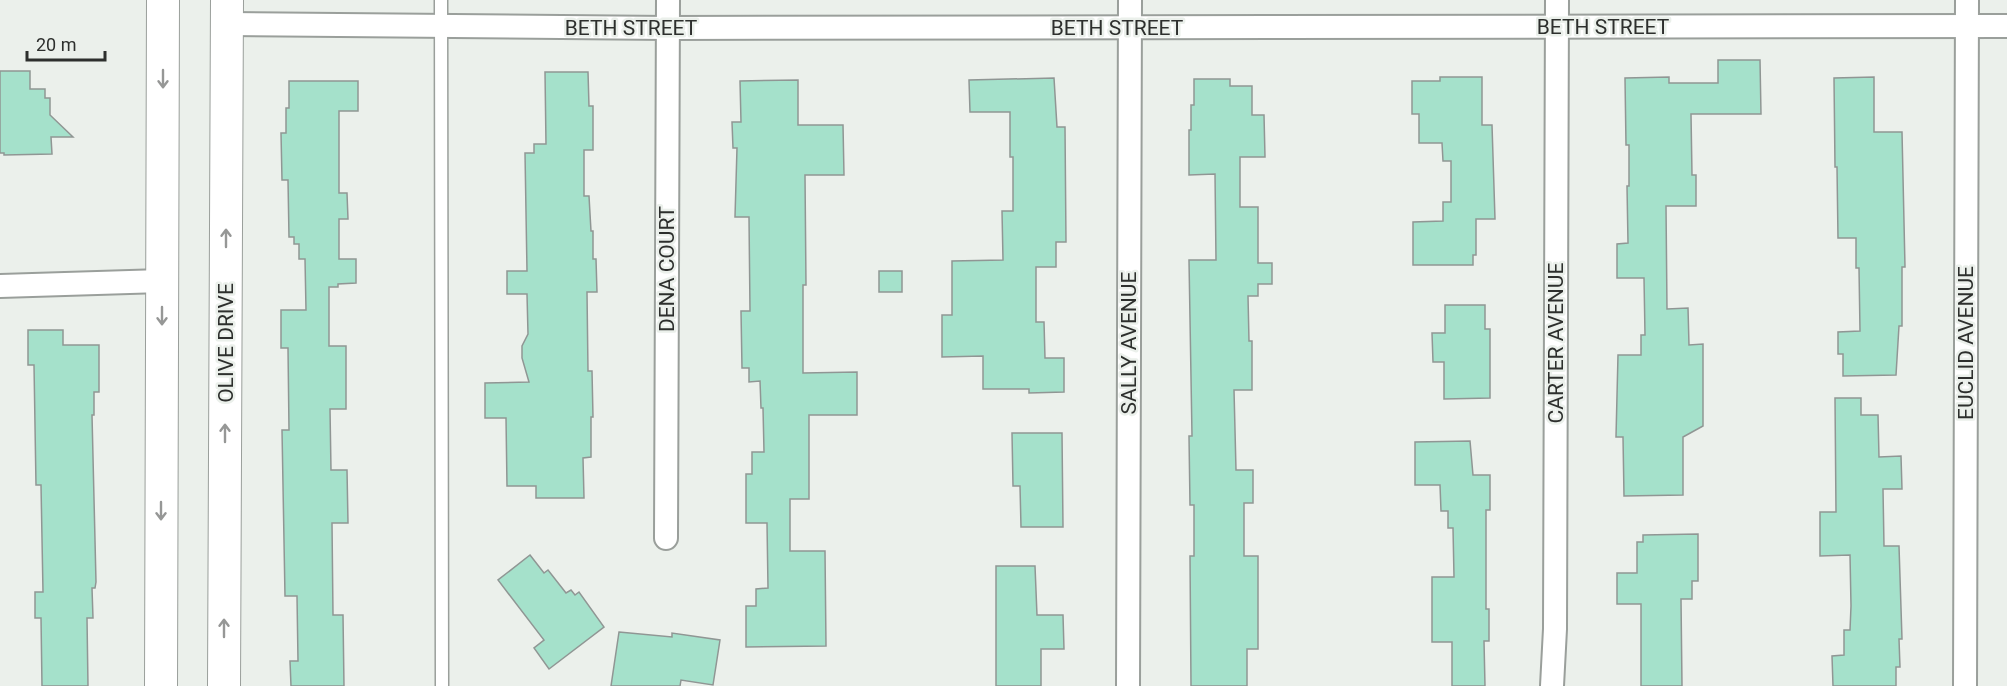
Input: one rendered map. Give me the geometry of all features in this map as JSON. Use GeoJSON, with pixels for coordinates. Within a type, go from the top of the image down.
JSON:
{"type":"FeatureCollection","features":[{"type":"Feature","properties":{"kind":"main road"},"geometry":{"type":"LineString","coordinates":[[161,686],[163,0]]}},
{"type":"Feature","properties":{"kind":"main road","name":"OLIVE DRIVE"},"geometry":{"type":"LineString","coordinates":[[224,686],[227,12]]}},
{"type":"Feature","properties":{"kind":"street","name":"DENA COURT"},"geometry":{"type":"LineString","coordinates":[[666,538],[668,0]]}},
{"type":"Feature","properties":{"kind":"street","name":"SALLY AVENUE"},"geometry":{"type":"LineString","coordinates":[[1128,686],[1131,0]]}},
{"type":"Feature","properties":{"kind":"street","name":"CARTER AVENUE"},"geometry":{"type":"LineString","coordinates":[[1552,686],[1555,629],[1557,0]]}},
{"type":"Feature","properties":{"kind":"street","name":"EUCLID AVENUE"},"geometry":{"type":"LineString","coordinates":[[1965,686],[1967,0]]}},
{"type":"Feature","properties":{"kind":"street","name":"BETH STREET"},"geometry":{"type":"LineString","coordinates":[[227,12],[441,26],[668,28],[2007,26]]}},
{"type":"Feature","properties":{"kind":"street"},"geometry":{"type":"LineString","coordinates":[[0,286],[162,281]]}},
{"type":"Feature","properties":{"kind":"lane"},"geometry":{"type":"LineString","coordinates":[[441,0],[442,686]]}},
{"type":"Feature","properties":{"kind":"building"},"geometry":{"type":"Polygon","coordinates":[[[1718,60],[1760,60],[1761,114],[1691,114],[1692,175],[1696,175],[1696,206],[1666,206],[1667,309],[1688,308],[1689,345],[1703,344],[1703,426],[1683,437],[1683,495],[1624,496],[1623,437],[1616,437],[1618,355],[1641,355],[1641,335],[1645,335],[1644,278],[1617,278],[1617,244],[1628,243],[1629,145],[1626,145],[1625,78],[1669,77],[1669,83],[1718,83],[1718,60]]]}},
{"type":"Feature","properties":{"kind":"building"},"geometry":{"type":"Polygon","coordinates":[[[0,71],[30,71],[30,89],[45,89],[45,98],[50,98],[50,115],[73,137],[51,137],[52,154],[4,155],[0,153],[0,71]]]}},
{"type":"Feature","properties":{"kind":"building"},"geometry":{"type":"Polygon","coordinates":[[[545,72],[588,72],[589,106],[593,106],[593,150],[584,150],[584,196],[589,196],[597,292],[587,292],[588,371],[592,371],[593,417],[591,417],[591,457],[583,458],[584,498],[536,498],[536,486],[507,486],[506,418],[485,418],[485,383],[529,382],[522,358],[522,346],[528,334],[527,294],[507,294],[507,271],[527,271],[525,153],[534,153],[534,144],[546,144],[545,72]]]}},
{"type":"Feature","properties":{"kind":"building"},"geometry":{"type":"Polygon","coordinates":[[[1440,77],[1482,77],[1482,125],[1492,125],[1495,219],[1476,219],[1476,255],[1473,255],[1473,265],[1413,265],[1413,222],[1443,221],[1443,202],[1451,202],[1451,161],[1443,161],[1442,143],[1419,143],[1419,114],[1412,114],[1412,81],[1440,81],[1440,77]]]}},
{"type":"Feature","properties":{"kind":"building"},"geometry":{"type":"Polygon","coordinates":[[[1874,77],[1874,132],[1902,132],[1905,267],[1902,267],[1902,326],[1899,326],[1896,375],[1843,376],[1843,354],[1838,354],[1838,332],[1860,331],[1859,268],[1856,268],[1856,238],[1838,238],[1834,78],[1874,77]]]}},
{"type":"Feature","properties":{"kind":"building"},"geometry":{"type":"Polygon","coordinates":[[[1054,78],[1057,127],[1065,127],[1066,242],[1056,242],[1056,267],[1036,267],[1036,322],[1044,322],[1045,358],[1064,358],[1064,392],[1029,393],[1029,389],[983,389],[983,356],[942,357],[942,315],[952,315],[952,261],[1003,260],[1002,211],[1013,211],[1013,157],[1010,157],[1010,112],[970,112],[969,80],[1054,78]]]}},
{"type":"Feature","properties":{"kind":"building"},"geometry":{"type":"Polygon","coordinates":[[[1194,79],[1230,79],[1230,86],[1252,86],[1252,115],[1264,115],[1265,157],[1240,157],[1240,207],[1258,207],[1258,263],[1272,263],[1272,284],[1258,284],[1258,296],[1248,296],[1249,341],[1252,341],[1252,390],[1234,390],[1236,470],[1253,470],[1253,503],[1244,503],[1244,556],[1258,556],[1258,649],[1247,649],[1247,686],[1191,686],[1190,556],[1194,556],[1194,505],[1190,505],[1189,436],[1192,436],[1189,260],[1216,260],[1215,174],[1189,175],[1189,130],[1191,130],[1191,105],[1194,105],[1194,79]]]}},
{"type":"Feature","properties":{"kind":"building"},"geometry":{"type":"Polygon","coordinates":[[[798,80],[798,125],[843,125],[844,175],[805,175],[806,285],[803,285],[803,373],[857,372],[857,415],[809,415],[809,499],[790,499],[790,551],[825,551],[826,646],[746,647],[746,606],[756,606],[756,589],[768,588],[767,523],[746,523],[746,474],[752,474],[752,452],[764,452],[763,408],[761,408],[760,381],[749,382],[749,368],[742,368],[741,311],[750,311],[749,217],[735,217],[737,148],[733,148],[732,122],[741,122],[740,81],[798,80]]]}},
{"type":"Feature","properties":{"kind":"building"},"geometry":{"type":"Polygon","coordinates":[[[289,81],[358,81],[358,111],[339,111],[339,193],[347,193],[348,219],[339,219],[339,259],[356,259],[356,283],[329,287],[329,346],[346,346],[346,409],[330,409],[331,470],[347,470],[348,523],[332,523],[333,615],[343,615],[344,686],[291,686],[290,661],[298,661],[297,596],[285,596],[282,430],[289,430],[288,348],[281,348],[281,310],[306,310],[305,259],[299,259],[299,244],[294,244],[294,237],[289,237],[288,180],[282,180],[281,133],[286,133],[289,81]]]}},
{"type":"Feature","properties":{"kind":"building"},"geometry":{"type":"Polygon","coordinates":[[[879,271],[902,271],[902,292],[879,292],[879,271]]]}},
{"type":"Feature","properties":{"kind":"building"},"geometry":{"type":"Polygon","coordinates":[[[1445,305],[1485,305],[1485,329],[1490,329],[1490,398],[1444,399],[1444,362],[1433,362],[1432,333],[1445,333],[1445,305]]]}},
{"type":"Feature","properties":{"kind":"building"},"geometry":{"type":"Polygon","coordinates":[[[28,330],[63,330],[63,345],[99,345],[99,392],[94,392],[94,415],[92,415],[96,582],[95,588],[92,588],[93,618],[87,618],[88,686],[42,686],[41,618],[35,618],[35,592],[43,592],[41,485],[36,485],[34,365],[28,365],[28,330]]]}},
{"type":"Feature","properties":{"kind":"building"},"geometry":{"type":"Polygon","coordinates":[[[1835,398],[1861,398],[1861,415],[1878,415],[1879,457],[1901,456],[1902,489],[1883,489],[1884,546],[1899,546],[1902,639],[1899,639],[1900,667],[1896,667],[1896,686],[1833,686],[1832,656],[1844,655],[1844,630],[1850,630],[1851,606],[1850,555],[1820,556],[1820,512],[1836,512],[1835,398]]]}},
{"type":"Feature","properties":{"kind":"building"},"geometry":{"type":"Polygon","coordinates":[[[1012,433],[1062,433],[1063,527],[1021,527],[1020,486],[1013,486],[1012,433]]]}},
{"type":"Feature","properties":{"kind":"building"},"geometry":{"type":"Polygon","coordinates":[[[1470,441],[1473,475],[1490,475],[1490,510],[1486,510],[1486,609],[1489,609],[1489,641],[1484,641],[1485,686],[1452,686],[1452,642],[1432,642],[1432,577],[1454,577],[1453,528],[1448,528],[1448,511],[1441,511],[1440,485],[1415,485],[1415,442],[1470,441]]]}},
{"type":"Feature","properties":{"kind":"building"},"geometry":{"type":"Polygon","coordinates":[[[1698,534],[1698,581],[1692,581],[1692,599],[1681,599],[1682,686],[1641,686],[1641,604],[1617,604],[1617,573],[1637,573],[1637,542],[1643,542],[1643,535],[1698,534]]]}},
{"type":"Feature","properties":{"kind":"building"},"geometry":{"type":"Polygon","coordinates":[[[530,555],[544,573],[548,570],[566,593],[571,590],[575,595],[579,592],[604,627],[549,669],[534,648],[544,640],[498,580],[530,555]]]}},
{"type":"Feature","properties":{"kind":"building"},"geometry":{"type":"Polygon","coordinates":[[[996,566],[1035,566],[1037,615],[1063,615],[1064,649],[1041,649],[1041,686],[996,686],[996,566]]]}},
{"type":"Feature","properties":{"kind":"building"},"geometry":{"type":"Polygon","coordinates":[[[619,632],[672,637],[672,633],[720,640],[713,685],[681,680],[680,686],[611,686],[619,632]]]}}]}
